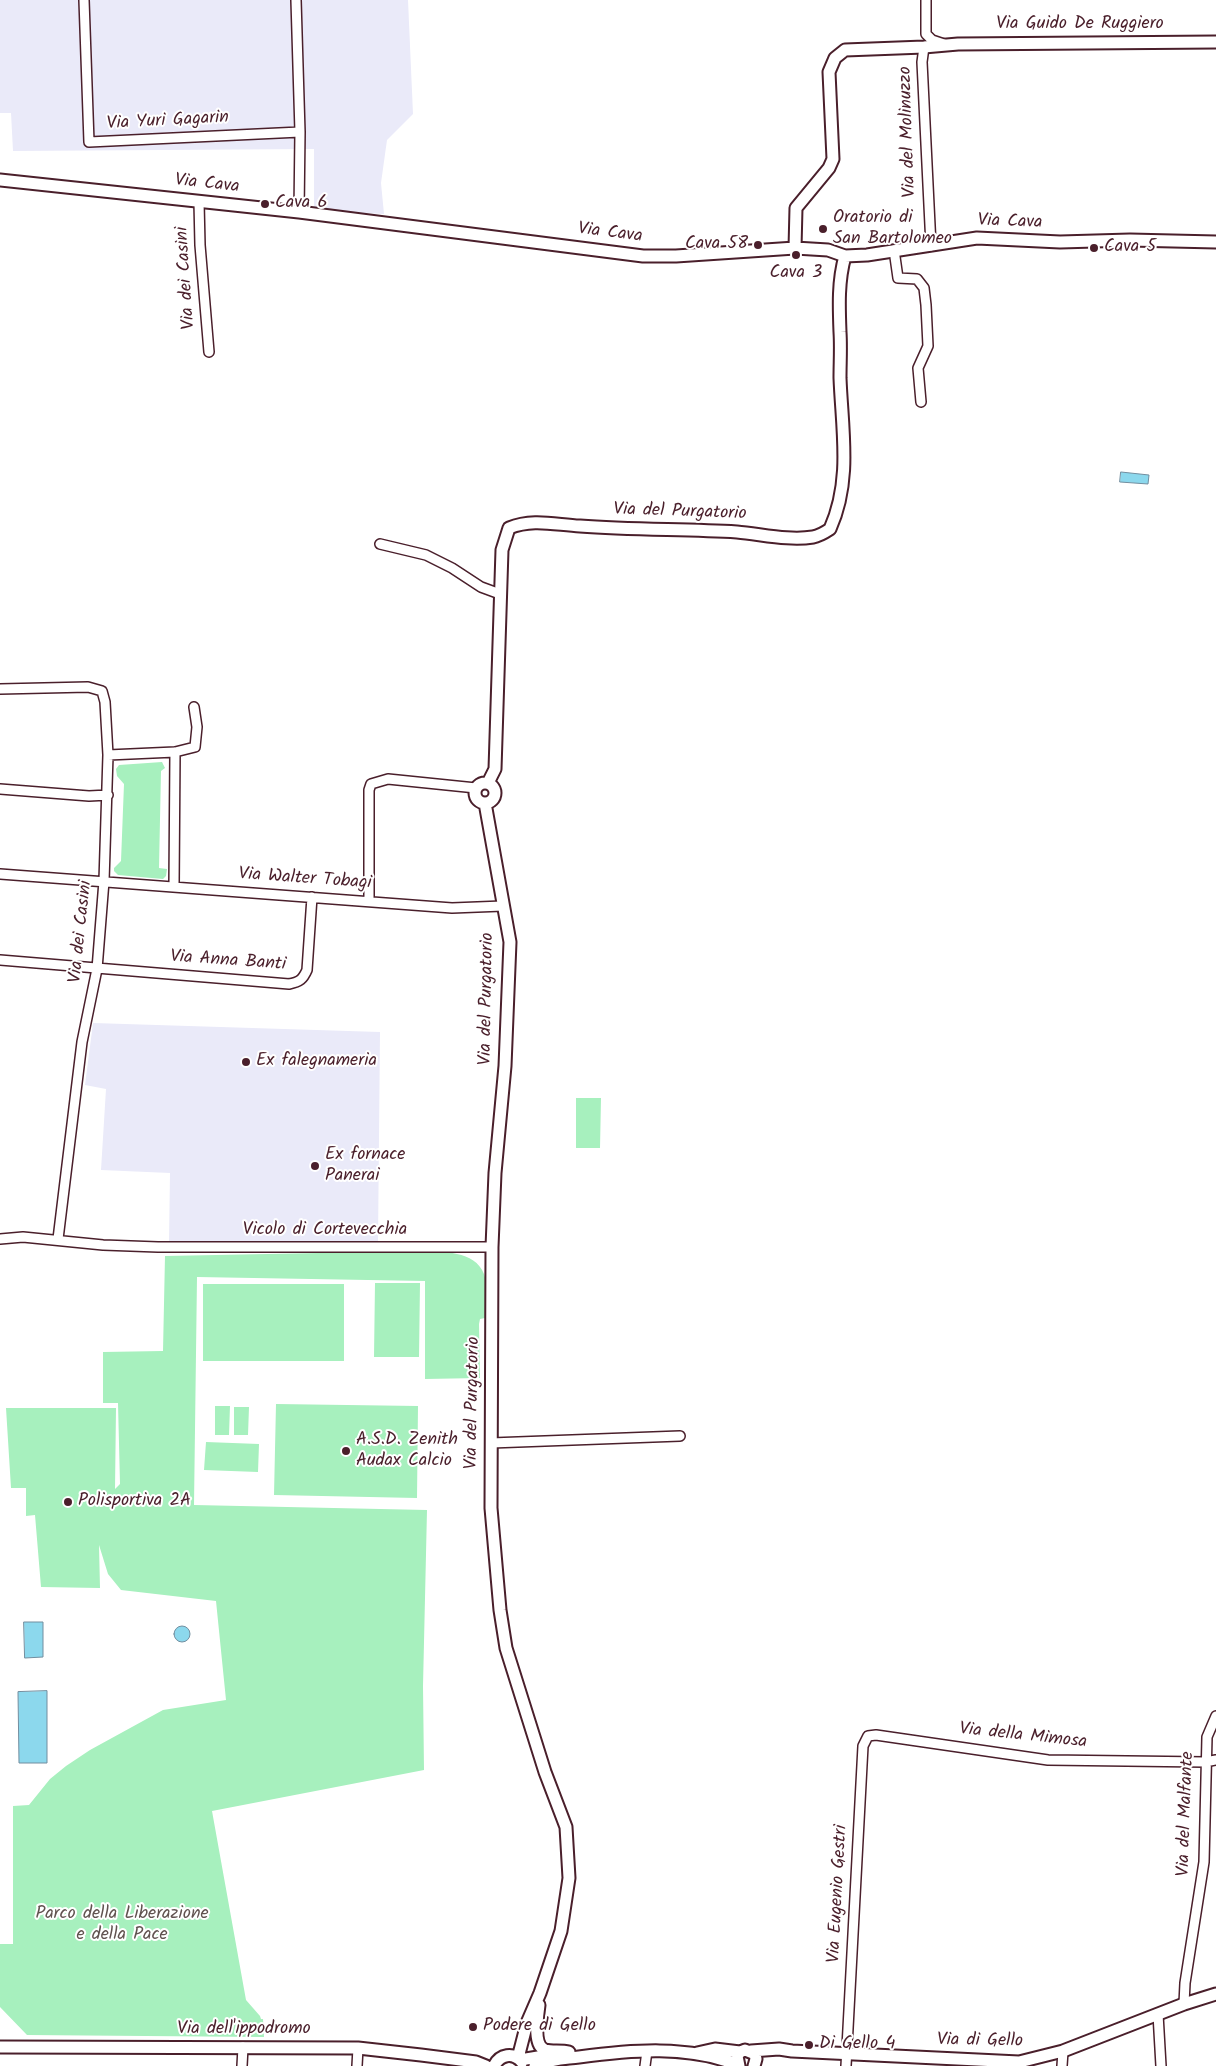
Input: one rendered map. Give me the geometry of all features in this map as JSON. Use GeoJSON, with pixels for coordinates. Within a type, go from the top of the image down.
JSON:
{"type":"FeatureCollection","features":[{"type":"Feature","properties":{"kind":"street","name":"Via Yuri Gagarin"},"geometry":{"type":"LineString","coordinates":[[84,0],[89,142],[300,132]]}},
{"type":"Feature","properties":{"kind":"street"},"geometry":{"type":"LineString","coordinates":[[296,0],[300,132],[299,212]]}},
{"type":"Feature","properties":{"kind":"street"},"geometry":{"type":"LineString","coordinates":[[926,0],[926,31],[929,37],[945,44]]}},
{"type":"Feature","properties":{"kind":"street","name":"Via Guido De Ruggiero"},"geometry":{"type":"LineString","coordinates":[[795,248],[796,208],[829,168],[832,159],[830,72],[835,58],[845,50],[924,47],[945,44],[1216,42]]}},
{"type":"Feature","properties":{"kind":"street","name":"Via del Molinuzzo"},"geometry":{"type":"LineString","coordinates":[[924,47],[922,62],[931,246]]}},
{"type":"Feature","properties":{"kind":"street","name":"Via Cava"},"geometry":{"type":"LineString","coordinates":[[0,180],[299,212],[643,256],[676,256],[795,248],[828,250],[845,256],[931,246],[976,238],[1051,242],[1130,240],[1216,242]]}},
{"type":"Feature","properties":{"kind":"street","name":"Via dei Casini"},"geometry":{"type":"LineString","coordinates":[[199,202],[200,245],[210,352]]}},
{"type":"Feature","properties":{"kind":"street"},"geometry":{"type":"LineString","coordinates":[[894,250],[898,278],[916,279],[924,288],[928,346],[918,368],[921,402]]}},
{"type":"Feature","properties":{"kind":"street","name":"Via del Purgatorio"},"geometry":{"type":"LineString","coordinates":[[488,783],[495,769],[500,594],[505,539],[510,528],[521,523],[535,522],[580,526],[738,532],[797,537],[822,535],[830,529],[844,484],[846,453],[840,378],[839,301],[841,269],[845,256]]}},
{"type":"Feature","properties":{"kind":"street"},"geometry":{"type":"LineString","coordinates":[[380,544],[426,555],[452,568],[481,587],[500,594]]}},
{"type":"Feature","properties":{"kind":"street","name":"Via dei Casini"},"geometry":{"type":"LineString","coordinates":[[0,689],[88,687],[102,691],[105,702],[108,795],[97,970],[82,1042],[58,1240]]}},
{"type":"Feature","properties":{"kind":"street"},"geometry":{"type":"LineString","coordinates":[[108,755],[176,752],[196,747],[197,727],[194,707]]}},
{"type":"Feature","properties":{"kind":"street"},"geometry":{"type":"LineString","coordinates":[[174,886],[176,752]]}},
{"type":"Feature","properties":{"kind":"street"},"geometry":{"type":"LineString","coordinates":[[369,901],[369,790],[371,784],[388,779],[476,788]]}},
{"type":"Feature","properties":{"kind":"street"},"geometry":{"type":"LineString","coordinates":[[481,783],[488,783],[493,787],[494,796],[486,803],[481,802],[476,798],[476,788],[481,783]]}},
{"type":"Feature","properties":{"kind":"street"},"geometry":{"type":"LineString","coordinates":[[0,788],[90,796],[108,795]]}},
{"type":"Feature","properties":{"kind":"street","name":"Via del Purgatorio"},"geometry":{"type":"LineString","coordinates":[[486,803],[510,942],[505,1066],[495,1173],[492,1247],[491,1508],[500,1610],[506,1648],[545,1772],[566,1827],[569,1878],[561,1931],[540,1993]]}},
{"type":"Feature","properties":{"kind":"street","name":"Via Walter Tobagi"},"geometry":{"type":"LineString","coordinates":[[0,874],[452,908],[503,906]]}},
{"type":"Feature","properties":{"kind":"street","name":"Via Anna Banti"},"geometry":{"type":"LineString","coordinates":[[97,970],[289,984],[299,982],[307,970],[312,897]]}},
{"type":"Feature","properties":{"kind":"street"},"geometry":{"type":"LineString","coordinates":[[0,960],[97,970]]}},
{"type":"Feature","properties":{"kind":"street"},"geometry":{"type":"LineString","coordinates":[[0,1239],[23,1237],[58,1240]]}},
{"type":"Feature","properties":{"kind":"street","name":"Vicolo di Cortevecchia"},"geometry":{"type":"LineString","coordinates":[[58,1240],[104,1245],[158,1247],[492,1247]]}},
{"type":"Feature","properties":{"kind":"street"},"geometry":{"type":"LineString","coordinates":[[491,1443],[680,1436]]}},
{"type":"Feature","properties":{"kind":"street","name":"Via del Malfante"},"geometry":{"type":"LineString","coordinates":[[1184,2004],[1185,1983],[1204,1862],[1207,1737],[1216,1716]]}},
{"type":"Feature","properties":{"kind":"street","name":"Via della Mimosa"},"geometry":{"type":"LineString","coordinates":[[868,1736],[876,1735],[1048,1760],[1206,1762],[1216,1760]]}},
{"type":"Feature","properties":{"kind":"street","name":"Via Eugenio Gestri"},"geometry":{"type":"LineString","coordinates":[[846,2066],[863,1746],[868,1736]]}},
{"type":"Feature","properties":{"kind":"street"},"geometry":{"type":"LineString","coordinates":[[517,2060],[527,2024],[540,1993]]}},
{"type":"Feature","properties":{"kind":"street"},"geometry":{"type":"LineString","coordinates":[[540,1993],[537,2032],[539,2044],[545,2050],[594,2054]]}},
{"type":"Feature","properties":{"kind":"street","name":"Via di Gello"},"geometry":{"type":"LineString","coordinates":[[695,2053],[715,2049],[752,2060],[779,2049],[1008,2063],[1031,2061],[1216,1994]]}},
{"type":"Feature","properties":{"kind":"street"},"geometry":{"type":"LineString","coordinates":[[1158,2014],[1161,2066]]}},
{"type":"Feature","properties":{"kind":"street","name":"Via dell'ippodromo"},"geometry":{"type":"LineString","coordinates":[[0,2047],[358,2048],[460,2063],[476,2062],[486,2066]]}},
{"type":"Feature","properties":{"kind":"street"},"geometry":{"type":"LineString","coordinates":[[242,2066],[243,2047]]}},
{"type":"Feature","properties":{"kind":"street"},"geometry":{"type":"LineString","coordinates":[[357,2066],[358,2048]]}},
{"type":"Feature","properties":{"kind":"street"},"geometry":{"type":"LineString","coordinates":[[645,2066],[647,2051]]}},
{"type":"Feature","properties":{"kind":"street"},"geometry":{"type":"LineString","coordinates":[[535,2066],[550,2060],[594,2054],[647,2051],[695,2053],[738,2065]]}},
{"type":"Feature","properties":{"kind":"street"},"geometry":{"type":"LineString","coordinates":[[1062,2066],[1063,2051]]}},
{"type":"Feature","properties":{"kind":"street"},"geometry":{"type":"LineString","coordinates":[[494,2066],[499,2059],[517,2060],[569,2052]]}},
{"type":"Feature","properties":{"kind":"street"},"geometry":{"type":"LineString","coordinates":[[738,2065],[736,2059],[752,2060]]}},
{"type":"Feature","properties":{"kind":"shaded area"},"geometry":{"type":"Polygon","coordinates":[[[0,0],[408,0],[413,114],[387,140],[381,183],[384,214],[314,211],[314,149],[13,151],[11,113],[0,113],[0,0]]]}},
{"type":"Feature","properties":{"kind":"shaded area"},"geometry":{"type":"Polygon","coordinates":[[[93,1023],[380,1032],[378,1242],[169,1242],[170,1173],[101,1170],[106,1089],[85,1085],[93,1023]]]}},
{"type":"Feature","properties":{"kind":"green space"},"geometry":{"type":"Polygon","coordinates":[[[162,762],[165,768],[161,771],[159,868],[167,869],[166,876],[163,879],[118,875],[114,868],[121,861],[124,784],[117,776],[116,769],[119,765],[162,762]]]}},
{"type":"Feature","properties":{"kind":"green space"},"geometry":{"type":"Polygon","coordinates":[[[576,1098],[601,1098],[600,1148],[576,1148],[576,1098]]]}},
{"type":"Feature","properties":{"kind":"green space","name":"Parco della Liberazione e della Pace"},"geometry":{"type":"Polygon","coordinates":[[[448,1252],[466,1256],[480,1266],[484,1274],[486,1285],[485,1318],[480,1319],[479,1324],[480,1378],[425,1379],[425,1281],[197,1277],[194,1505],[427,1510],[423,1686],[424,1770],[212,1811],[246,2000],[263,2019],[264,2037],[27,2035],[0,2007],[0,1944],[13,1944],[13,1806],[29,1805],[50,1779],[66,1766],[90,1750],[163,1710],[226,1700],[216,1601],[121,1590],[108,1574],[99,1545],[100,1588],[41,1587],[35,1515],[26,1516],[26,1488],[11,1488],[6,1408],[116,1408],[115,1489],[120,1484],[118,1403],[103,1403],[103,1352],[163,1351],[165,1256],[448,1252]]]}},
{"type":"Feature","properties":{"kind":"green space"},"geometry":{"type":"Polygon","coordinates":[[[375,1283],[420,1283],[419,1357],[374,1357],[375,1283]]]}},
{"type":"Feature","properties":{"kind":"green space"},"geometry":{"type":"Polygon","coordinates":[[[203,1284],[344,1284],[344,1361],[203,1361],[203,1284]]]}},
{"type":"Feature","properties":{"kind":"green space","name":"A.S.D. Zenith Audax Calcio"},"geometry":{"type":"Polygon","coordinates":[[[276,1404],[418,1406],[417,1498],[274,1495],[276,1404]]]}},
{"type":"Feature","properties":{"kind":"green space"},"geometry":{"type":"Polygon","coordinates":[[[215,1406],[230,1406],[229,1435],[215,1435],[215,1406]]]}},
{"type":"Feature","properties":{"kind":"green space"},"geometry":{"type":"Polygon","coordinates":[[[234,1407],[249,1407],[248,1435],[234,1435],[234,1407]]]}},
{"type":"Feature","properties":{"kind":"green space"},"geometry":{"type":"Polygon","coordinates":[[[206,1442],[259,1444],[258,1472],[204,1470],[206,1442]]]}},
{"type":"Feature","properties":{"kind":"water"},"geometry":{"type":"Polygon","coordinates":[[[1121,472],[1149,475],[1148,484],[1120,482],[1121,472]]]}},
{"type":"Feature","properties":{"kind":"water"},"geometry":{"type":"Polygon","coordinates":[[[24,1622],[43,1622],[43,1657],[25,1658],[24,1622]]]}},
{"type":"Feature","properties":{"kind":"water"},"geometry":{"type":"Polygon","coordinates":[[[179,1626],[185,1626],[190,1631],[188,1640],[179,1642],[174,1637],[174,1631],[179,1626]]]}},
{"type":"Feature","properties":{"kind":"water"},"geometry":{"type":"Polygon","coordinates":[[[47,1691],[47,1763],[19,1763],[18,1692],[47,1691]]]}},
{"type":"Feature","properties":{"kind":"place","name":"Cava 6"},"geometry":{"type":"Point","coordinates":[265,204]}},
{"type":"Feature","properties":{"kind":"place","name":"Oratorio di San Bartolomeo"},"geometry":{"type":"Point","coordinates":[823,229]}},
{"type":"Feature","properties":{"kind":"place","name":"Cava 58"},"geometry":{"type":"Point","coordinates":[758,245]}},
{"type":"Feature","properties":{"kind":"place","name":"Cava 5"},"geometry":{"type":"Point","coordinates":[1094,248]}},
{"type":"Feature","properties":{"kind":"place","name":"Cava 3"},"geometry":{"type":"Point","coordinates":[796,255]}},
{"type":"Feature","properties":{"kind":"place","name":"Ex falegnameria"},"geometry":{"type":"Point","coordinates":[246,1062]}},
{"type":"Feature","properties":{"kind":"place","name":"Ex fornace Panerai"},"geometry":{"type":"Point","coordinates":[315,1166]}},
{"type":"Feature","properties":{"kind":"place","name":"A.S.D. Zenith Audax Calcio"},"geometry":{"type":"Point","coordinates":[346,1451]}},
{"type":"Feature","properties":{"kind":"place","name":"Polisportiva 2A"},"geometry":{"type":"Point","coordinates":[68,1502]}},
{"type":"Feature","properties":{"kind":"place","name":"Podere di Gello"},"geometry":{"type":"Point","coordinates":[473,2027]}},
{"type":"Feature","properties":{"kind":"place","name":"Di Gello 4"},"geometry":{"type":"Point","coordinates":[809,2045]}}]}
